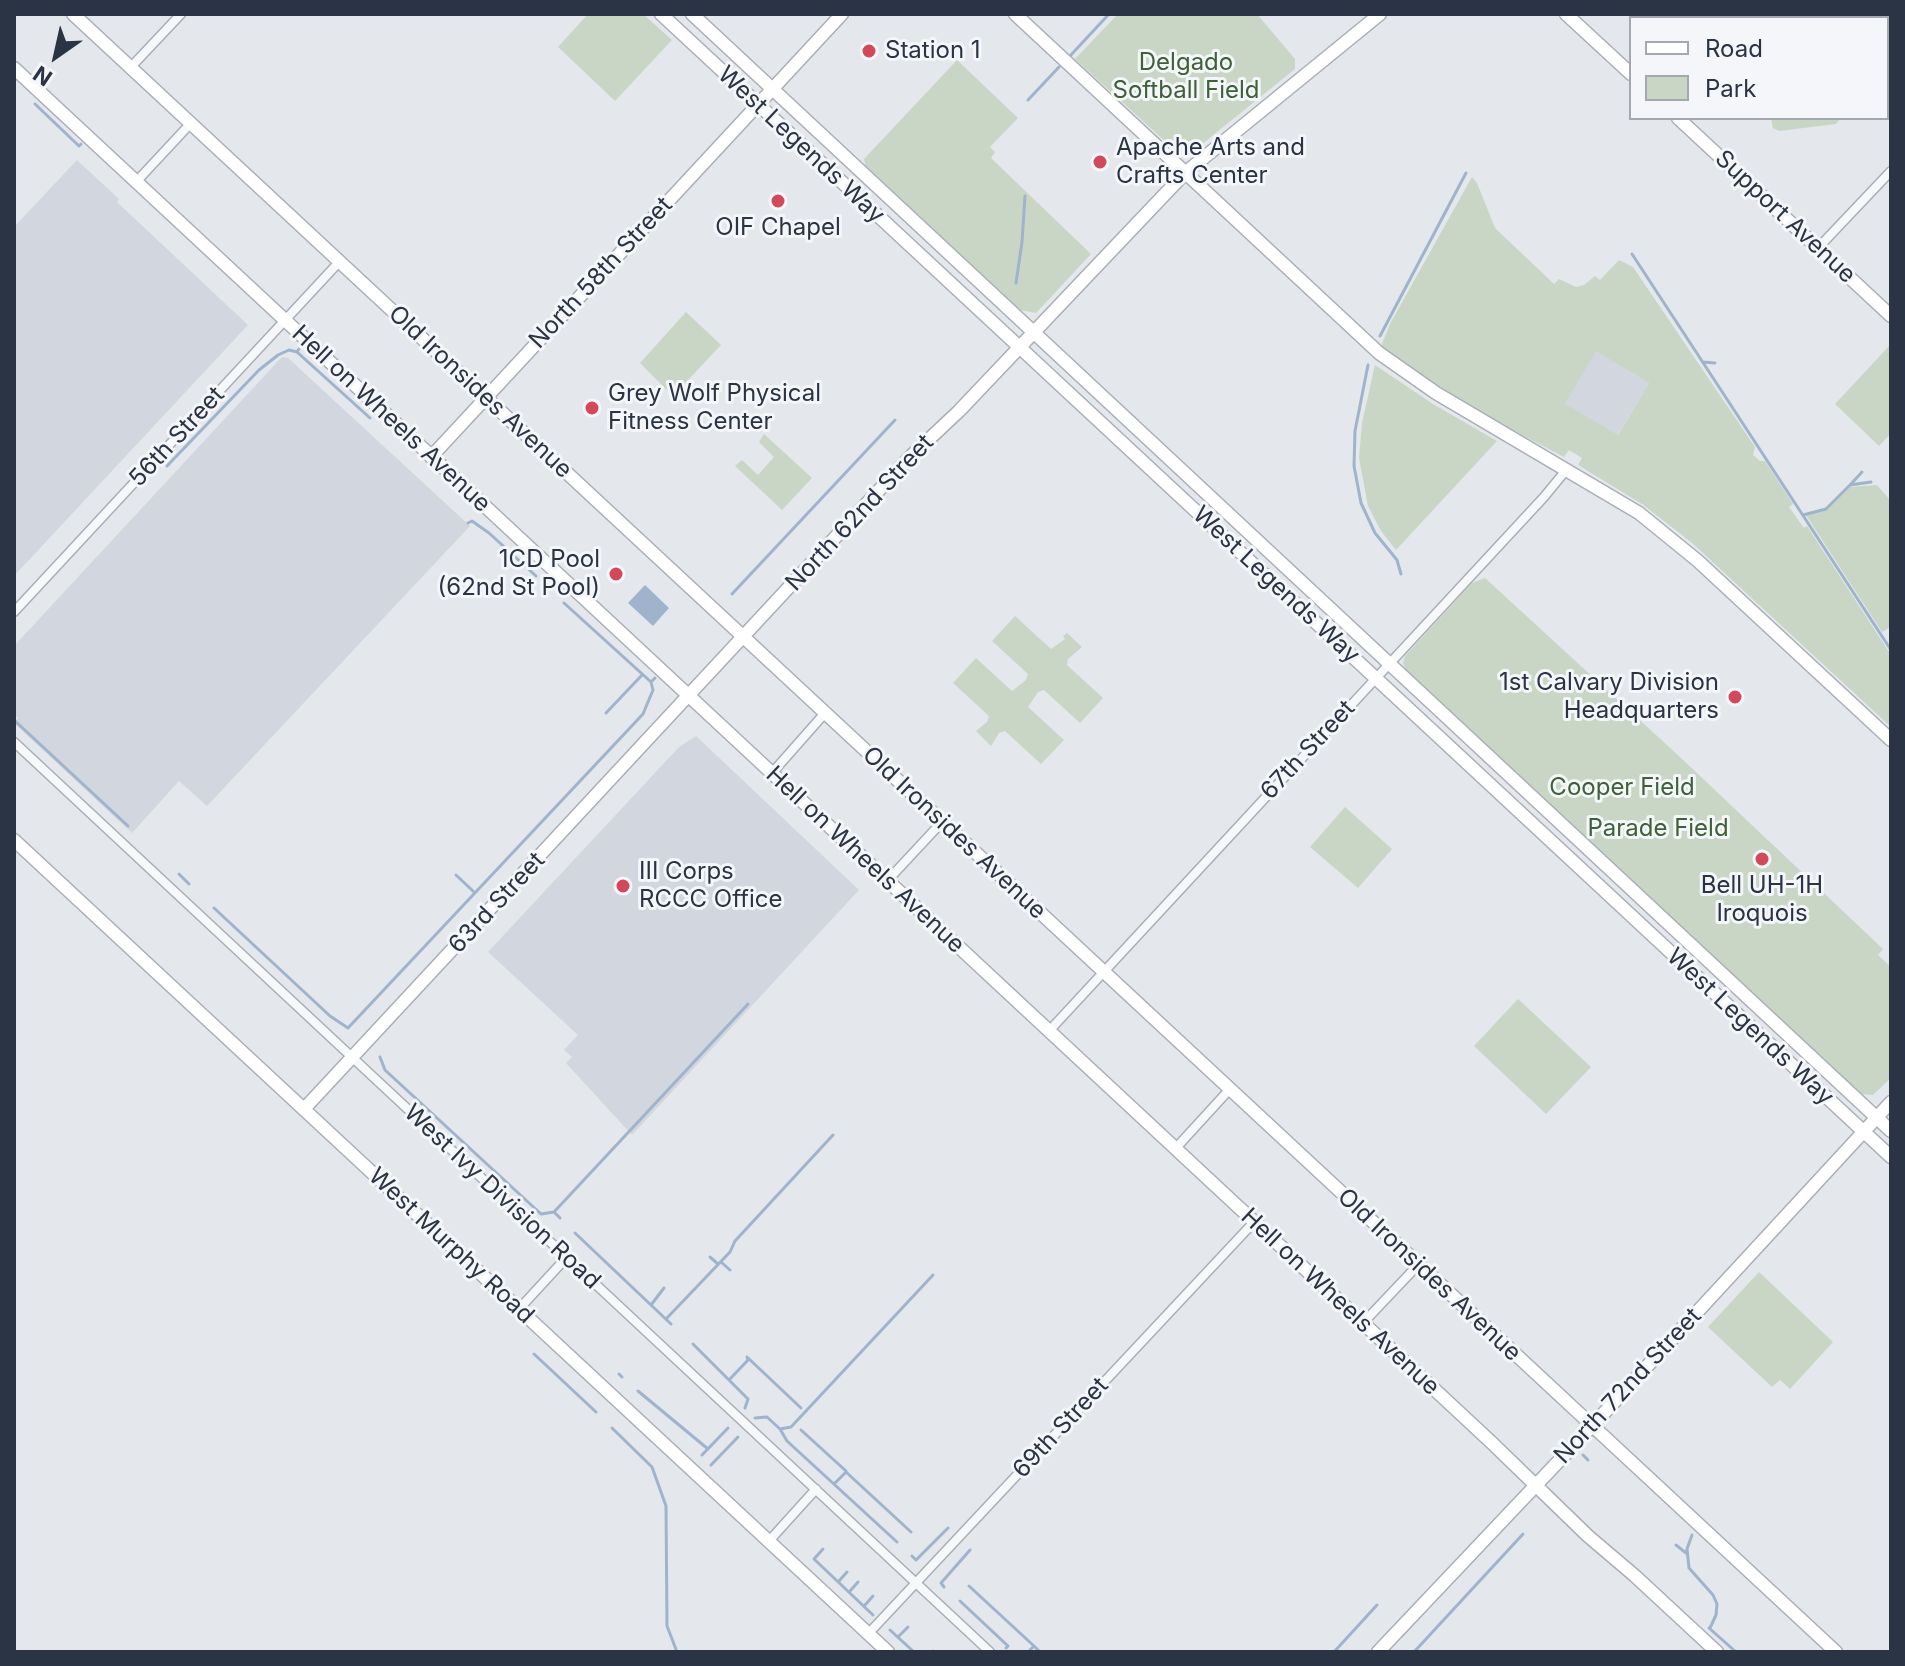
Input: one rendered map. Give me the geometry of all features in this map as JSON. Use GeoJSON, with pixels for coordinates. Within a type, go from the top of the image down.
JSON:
{"type":"FeatureCollection","features":[{"type":"Feature","properties":{"kind":"street","name":"Old Ironsides Avenue"},"geometry":{"type":"LineString","coordinates":[[73,14],[1836,1652]]}},
{"type":"Feature","properties":{"kind":"street"},"geometry":{"type":"LineString","coordinates":[[131,67],[181,14]]}},
{"type":"Feature","properties":{"kind":"street","name":"West Legends Way"},"geometry":{"type":"LineString","coordinates":[[661,14],[1891,1157]]}},
{"type":"Feature","properties":{"kind":"street","name":"West Legends Way"},"geometry":{"type":"LineString","coordinates":[[692,14],[1891,1131]]}},
{"type":"Feature","properties":{"kind":"street","name":"North 58th Street"},"geometry":{"type":"LineString","coordinates":[[431,457],[842,14]]}},
{"type":"Feature","properties":{"kind":"street"},"geometry":{"type":"LineString","coordinates":[[1015,14],[1388,360],[1436,393],[1626,503],[1670,535],[1891,740]]}},
{"type":"Feature","properties":{"kind":"street","name":"North 62nd Street"},"geometry":{"type":"LineString","coordinates":[[689,696],[909,458],[959,411],[1185,173],[1380,14]]}},
{"type":"Feature","properties":{"kind":"street"},"geometry":{"type":"LineString","coordinates":[[1566,14],[1629,72]]}},
{"type":"Feature","properties":{"kind":"street","name":"Hell on Wheels Avenue"},"geometry":{"type":"LineString","coordinates":[[14,68],[1363,1323],[1591,1539],[1717,1652]]}},
{"type":"Feature","properties":{"kind":"street","name":"Support Avenue"},"geometry":{"type":"LineString","coordinates":[[1680,120],[1891,316]]}},
{"type":"Feature","properties":{"kind":"street"},"geometry":{"type":"LineString","coordinates":[[136,182],[191,123]]}},
{"type":"Feature","properties":{"kind":"street"},"geometry":{"type":"LineString","coordinates":[[1818,248],[1891,171]]}},
{"type":"Feature","properties":{"kind":"street","name":"56th Street"},"geometry":{"type":"LineString","coordinates":[[14,612],[340,261]]}},
{"type":"Feature","properties":{"kind":"street","name":"67th Street"},"geometry":{"type":"LineString","coordinates":[[1049,1031],[1567,469]]}},
{"type":"Feature","properties":{"kind":"street","name":"63rd Street"},"geometry":{"type":"LineString","coordinates":[[304,1109],[689,696]]}},
{"type":"Feature","properties":{"kind":"street"},"geometry":{"type":"LineString","coordinates":[[772,773],[825,713]]}},
{"type":"Feature","properties":{"kind":"street","name":"West Ivy Division Road"},"geometry":{"type":"LineString","coordinates":[[14,742],[990,1652]]}},
{"type":"Feature","properties":{"kind":"street"},"geometry":{"type":"LineString","coordinates":[[887,881],[942,822]]}},
{"type":"Feature","properties":{"kind":"street","name":"West Murphy Road"},"geometry":{"type":"LineString","coordinates":[[14,840],[888,1652]]}},
{"type":"Feature","properties":{"kind":"street"},"geometry":{"type":"LineString","coordinates":[[1175,1149],[1229,1090]]}},
{"type":"Feature","properties":{"kind":"street","name":"North 72nd Street"},"geometry":{"type":"LineString","coordinates":[[1378,1652],[1891,1102]]}},
{"type":"Feature","properties":{"kind":"street","name":"69th Street"},"geometry":{"type":"LineString","coordinates":[[868,1634],[1254,1222]]}},
{"type":"Feature","properties":{"kind":"street"},"geometry":{"type":"LineString","coordinates":[[519,1309],[566,1258]]}},
{"type":"Feature","properties":{"kind":"street"},"geometry":{"type":"LineString","coordinates":[[1363,1323],[1418,1265]]}},
{"type":"Feature","properties":{"kind":"street"},"geometry":{"type":"LineString","coordinates":[[769,1541],[816,1489]]}},
{"type":"Feature","properties":{"kind":"shaded area"},"geometry":{"type":"Polygon","coordinates":[[[77,160],[119,199],[117,202],[248,325],[14,576],[14,227],[77,160]]]}},
{"type":"Feature","properties":{"kind":"shaded area"},"geometry":{"type":"Polygon","coordinates":[[[1596,350],[1649,383],[1617,436],[1564,404],[1596,350]]]}},
{"type":"Feature","properties":{"kind":"shaded area"},"geometry":{"type":"Polygon","coordinates":[[[282,357],[288,358],[470,526],[207,806],[179,781],[132,833],[14,723],[18,718],[14,714],[14,646],[282,357]]]}},
{"type":"Feature","properties":{"kind":"shaded area"},"geometry":{"type":"Polygon","coordinates":[[[696,736],[859,890],[632,1135],[566,1063],[572,1057],[564,1050],[578,1035],[488,952],[679,747],[696,736]]]}},
{"type":"Feature","properties":{"kind":"green space"},"geometry":{"type":"Polygon","coordinates":[[[588,14],[643,14],[672,40],[615,101],[558,47],[588,14]]]}},
{"type":"Feature","properties":{"kind":"green space","name":"Delgado Softball Field"},"geometry":{"type":"Polygon","coordinates":[[[1118,14],[1257,14],[1295,59],[1295,69],[1191,153],[1180,155],[1075,59],[1118,14]]]}},
{"type":"Feature","properties":{"kind":"green space"},"geometry":{"type":"Polygon","coordinates":[[[957,60],[1018,118],[990,147],[995,152],[991,158],[1091,254],[1036,313],[1020,310],[865,165],[864,159],[957,60]]]}},
{"type":"Feature","properties":{"kind":"green space"},"geometry":{"type":"Polygon","coordinates":[[[1771,120],[1839,120],[1836,124],[1779,131],[1773,128],[1771,120]]]}},
{"type":"Feature","properties":{"kind":"green space"},"geometry":{"type":"Polygon","coordinates":[[[1472,177],[1495,228],[1554,284],[1559,279],[1576,287],[1595,276],[1600,280],[1619,260],[1633,267],[1755,447],[1753,455],[1765,461],[1793,504],[1789,507],[1804,528],[1807,526],[1891,655],[1891,727],[1691,542],[1642,504],[1578,465],[1582,458],[1569,450],[1564,457],[1505,426],[1425,378],[1381,346],[1391,322],[1472,177]],[[1596,351],[1565,404],[1618,435],[1649,383],[1596,351]]]}},
{"type":"Feature","properties":{"kind":"green space"},"geometry":{"type":"Polygon","coordinates":[[[686,312],[721,345],[673,396],[640,363],[686,312]]]}},
{"type":"Feature","properties":{"kind":"green space"},"geometry":{"type":"Polygon","coordinates":[[[1891,344],[1891,433],[1879,446],[1835,404],[1891,344]]]}},
{"type":"Feature","properties":{"kind":"green space"},"geometry":{"type":"Polygon","coordinates":[[[1375,365],[1433,404],[1497,441],[1396,550],[1381,531],[1368,506],[1359,458],[1362,423],[1375,365]]]}},
{"type":"Feature","properties":{"kind":"green space"},"geometry":{"type":"Polygon","coordinates":[[[764,434],[812,478],[782,510],[735,466],[742,460],[758,475],[774,457],[759,442],[764,434]]]}},
{"type":"Feature","properties":{"kind":"green space"},"geometry":{"type":"Polygon","coordinates":[[[1877,485],[1891,501],[1891,627],[1882,632],[1806,515],[1827,510],[1850,487],[1877,485]]]}},
{"type":"Feature","properties":{"kind":"green space","name":"Cooper Field"},"geometry":{"type":"Polygon","coordinates":[[[1485,578],[1883,949],[1878,955],[1891,967],[1891,1078],[1873,1095],[1861,1094],[1407,673],[1403,663],[1405,656],[1472,583],[1485,578]]]}},
{"type":"Feature","properties":{"kind":"green space"},"geometry":{"type":"Polygon","coordinates":[[[1015,616],[1051,649],[1065,639],[1063,636],[1067,633],[1082,647],[1068,659],[1067,665],[1103,698],[1080,723],[1044,690],[1038,692],[1028,707],[1064,740],[1041,764],[1005,731],[999,733],[991,746],[976,731],[987,722],[989,716],[953,683],[976,658],[1012,691],[1026,680],[1028,674],[992,641],[1015,616]]]}},
{"type":"Feature","properties":{"kind":"green space"},"geometry":{"type":"Polygon","coordinates":[[[1345,807],[1392,849],[1358,888],[1310,847],[1345,807]]]}},
{"type":"Feature","properties":{"kind":"green space"},"geometry":{"type":"Polygon","coordinates":[[[1518,999],[1591,1067],[1546,1114],[1474,1046],[1518,999]]]}},
{"type":"Feature","properties":{"kind":"green space"},"geometry":{"type":"Polygon","coordinates":[[[1759,1272],[1833,1342],[1790,1389],[1780,1380],[1772,1387],[1708,1327],[1759,1272]]]}},
{"type":"Feature","properties":{"kind":"water"},"geometry":{"type":"Polygon","coordinates":[[[645,585],[669,608],[653,626],[628,603],[645,585]]]}},
{"type":"Feature","properties":{"kind":"waterway"},"geometry":{"type":"LineString","coordinates":[[1070,56],[1109,14]]}},
{"type":"Feature","properties":{"kind":"waterway"},"geometry":{"type":"LineString","coordinates":[[1028,100],[1059,67]]}},
{"type":"Feature","properties":{"kind":"waterway"},"geometry":{"type":"LineString","coordinates":[[35,104],[79,146],[81,144]]}},
{"type":"Feature","properties":{"kind":"waterway"},"geometry":{"type":"LineString","coordinates":[[1380,336],[1466,173]]}},
{"type":"Feature","properties":{"kind":"waterway"},"geometry":{"type":"LineString","coordinates":[[1016,283],[1025,196]]}},
{"type":"Feature","properties":{"kind":"waterway"},"geometry":{"type":"LineString","coordinates":[[1632,254],[1891,650]]}},
{"type":"Feature","properties":{"kind":"waterway"},"geometry":{"type":"LineString","coordinates":[[299,349],[297,352],[370,418]]}},
{"type":"Feature","properties":{"kind":"waterway"},"geometry":{"type":"LineString","coordinates":[[167,466],[259,370],[278,355],[289,350],[297,352]]}},
{"type":"Feature","properties":{"kind":"waterway"},"geometry":{"type":"LineString","coordinates":[[1703,362],[1715,363]]}},
{"type":"Feature","properties":{"kind":"waterway"},"geometry":{"type":"LineString","coordinates":[[1368,365],[1355,431],[1354,466],[1361,503],[1375,533],[1397,560],[1401,574]]}},
{"type":"Feature","properties":{"kind":"waterway"},"geometry":{"type":"LineString","coordinates":[[732,594],[895,420]]}},
{"type":"Feature","properties":{"kind":"waterway"},"geometry":{"type":"LineString","coordinates":[[1851,484],[1862,472]]}},
{"type":"Feature","properties":{"kind":"waterway"},"geometry":{"type":"LineString","coordinates":[[1803,515],[1826,509],[1850,485],[1871,482]]}},
{"type":"Feature","properties":{"kind":"waterway"},"geometry":{"type":"LineString","coordinates":[[468,523],[472,521],[489,533],[536,576]]}},
{"type":"Feature","properties":{"kind":"waterway"},"geometry":{"type":"LineString","coordinates":[[564,603],[651,682],[655,678]]}},
{"type":"Feature","properties":{"kind":"waterway"},"geometry":{"type":"LineString","coordinates":[[606,713],[642,675]]}},
{"type":"Feature","properties":{"kind":"waterway"},"geometry":{"type":"LineString","coordinates":[[348,1028],[643,714],[653,690],[651,682]]}},
{"type":"Feature","properties":{"kind":"waterway"},"geometry":{"type":"LineString","coordinates":[[14,720],[128,826]]}},
{"type":"Feature","properties":{"kind":"waterway"},"geometry":{"type":"LineString","coordinates":[[179,874],[189,884]]}},
{"type":"Feature","properties":{"kind":"waterway"},"geometry":{"type":"LineString","coordinates":[[456,875],[473,891]]}},
{"type":"Feature","properties":{"kind":"waterway"},"geometry":{"type":"LineString","coordinates":[[214,908],[330,1016],[348,1028]]}},
{"type":"Feature","properties":{"kind":"waterway"},"geometry":{"type":"LineString","coordinates":[[560,1218],[554,1212],[748,1004]]}},
{"type":"Feature","properties":{"kind":"waterway"},"geometry":{"type":"LineString","coordinates":[[380,1057],[385,1070],[541,1214],[554,1212]]}},
{"type":"Feature","properties":{"kind":"waterway"},"geometry":{"type":"LineString","coordinates":[[666,1319],[833,1135]]}},
{"type":"Feature","properties":{"kind":"waterway"},"geometry":{"type":"LineString","coordinates":[[575,1233],[671,1324]]}},
{"type":"Feature","properties":{"kind":"waterway"},"geometry":{"type":"LineString","coordinates":[[710,1257],[718,1264]]}},
{"type":"Feature","properties":{"kind":"waterway"},"geometry":{"type":"LineString","coordinates":[[721,1262],[730,1270]]}},
{"type":"Feature","properties":{"kind":"waterway"},"geometry":{"type":"LineString","coordinates":[[755,1418],[767,1417],[780,1429],[791,1427],[933,1275]]}},
{"type":"Feature","properties":{"kind":"waterway"},"geometry":{"type":"LineString","coordinates":[[651,1305],[664,1288]]}},
{"type":"Feature","properties":{"kind":"waterway"},"geometry":{"type":"LineString","coordinates":[[693,1344],[748,1399],[745,1408]]}},
{"type":"Feature","properties":{"kind":"waterway"},"geometry":{"type":"LineString","coordinates":[[534,1354],[596,1412]]}},
{"type":"Feature","properties":{"kind":"waterway"},"geometry":{"type":"LineString","coordinates":[[729,1380],[748,1360],[747,1357],[801,1408]]}},
{"type":"Feature","properties":{"kind":"waterway"},"geometry":{"type":"LineString","coordinates":[[619,1374],[622,1377]]}},
{"type":"Feature","properties":{"kind":"waterway"},"geometry":{"type":"LineString","coordinates":[[638,1391],[708,1449]]}},
{"type":"Feature","properties":{"kind":"waterway"},"geometry":{"type":"LineString","coordinates":[[612,1428],[652,1467],[666,1506],[667,1626],[677,1652]]}},
{"type":"Feature","properties":{"kind":"waterway"},"geometry":{"type":"LineString","coordinates":[[702,1455],[728,1428]]}},
{"type":"Feature","properties":{"kind":"waterway"},"geometry":{"type":"LineString","coordinates":[[780,1429],[787,1441],[897,1542]]}},
{"type":"Feature","properties":{"kind":"waterway"},"geometry":{"type":"LineString","coordinates":[[801,1430],[846,1471]]}},
{"type":"Feature","properties":{"kind":"waterway"},"geometry":{"type":"LineString","coordinates":[[711,1465],[738,1437]]}},
{"type":"Feature","properties":{"kind":"waterway"},"geometry":{"type":"LineString","coordinates":[[1583,1455],[1588,1460]]}},
{"type":"Feature","properties":{"kind":"waterway"},"geometry":{"type":"LineString","coordinates":[[835,1483],[846,1472],[911,1532]]}},
{"type":"Feature","properties":{"kind":"waterway"},"geometry":{"type":"LineString","coordinates":[[912,1556],[916,1560],[948,1528]]}},
{"type":"Feature","properties":{"kind":"waterway"},"geometry":{"type":"LineString","coordinates":[[1414,1652],[1523,1534]]}},
{"type":"Feature","properties":{"kind":"waterway"},"geometry":{"type":"LineString","coordinates":[[1692,1535],[1687,1549],[1689,1568],[1717,1604],[1710,1628]]}},
{"type":"Feature","properties":{"kind":"waterway"},"geometry":{"type":"LineString","coordinates":[[1676,1545],[1686,1553]]}},
{"type":"Feature","properties":{"kind":"waterway"},"geometry":{"type":"LineString","coordinates":[[823,1549],[814,1559],[873,1615]]}},
{"type":"Feature","properties":{"kind":"waterway"},"geometry":{"type":"LineString","coordinates":[[944,1587],[941,1583],[970,1550]]}},
{"type":"Feature","properties":{"kind":"waterway"},"geometry":{"type":"LineString","coordinates":[[839,1581],[847,1572]]}},
{"type":"Feature","properties":{"kind":"waterway"},"geometry":{"type":"LineString","coordinates":[[850,1591],[858,1582]]}},
{"type":"Feature","properties":{"kind":"waterway"},"geometry":{"type":"LineString","coordinates":[[969,1586],[1034,1646]]}},
{"type":"Feature","properties":{"kind":"waterway"},"geometry":{"type":"LineString","coordinates":[[865,1605],[873,1596]]}},
{"type":"Feature","properties":{"kind":"waterway"},"geometry":{"type":"LineString","coordinates":[[960,1601],[1008,1646],[1006,1648]]}},
{"type":"Feature","properties":{"kind":"waterway"},"geometry":{"type":"LineString","coordinates":[[1334,1652],[1377,1605]]}},
{"type":"Feature","properties":{"kind":"waterway"},"geometry":{"type":"LineString","coordinates":[[898,1637],[908,1627]]}},
{"type":"Feature","properties":{"kind":"waterway"},"geometry":{"type":"LineString","coordinates":[[1709,1628],[1736,1652]]}},
{"type":"Feature","properties":{"kind":"waterway"},"geometry":{"type":"LineString","coordinates":[[890,1630],[914,1652]]}},
{"type":"Feature","properties":{"kind":"waterway"},"geometry":{"type":"LineString","coordinates":[[1028,1652],[1034,1646],[1040,1652]]}},
{"type":"Feature","properties":{"kind":"place","name":"Station 1"},"geometry":{"type":"Point","coordinates":[869,51]}},
{"type":"Feature","properties":{"kind":"place","name":"Apache Arts and Crafts Center"},"geometry":{"type":"Point","coordinates":[1100,162]}},
{"type":"Feature","properties":{"kind":"place","name":"OIF Chapel"},"geometry":{"type":"Point","coordinates":[778,201]}},
{"type":"Feature","properties":{"kind":"place","name":"Grey Wolf Physical Fitness Center"},"geometry":{"type":"Point","coordinates":[592,408]}},
{"type":"Feature","properties":{"kind":"place","name":"1CD Pool (62nd St Pool)"},"geometry":{"type":"Point","coordinates":[616,574]}},
{"type":"Feature","properties":{"kind":"place","name":"1st Calvary Division Headquarters"},"geometry":{"type":"Point","coordinates":[1735,697]}},
{"type":"Feature","properties":{"kind":"place","name":"Bell UH-1H Iroquois"},"geometry":{"type":"Point","coordinates":[1762,859]}},
{"type":"Feature","properties":{"kind":"place","name":"III Corps RCCC Office"},"geometry":{"type":"Point","coordinates":[623,886]}},
{"type":"Feature","properties":{"kind":"park label","name":"Parade Field"},"geometry":{"type":"Point","coordinates":[1658,829]}}]}
